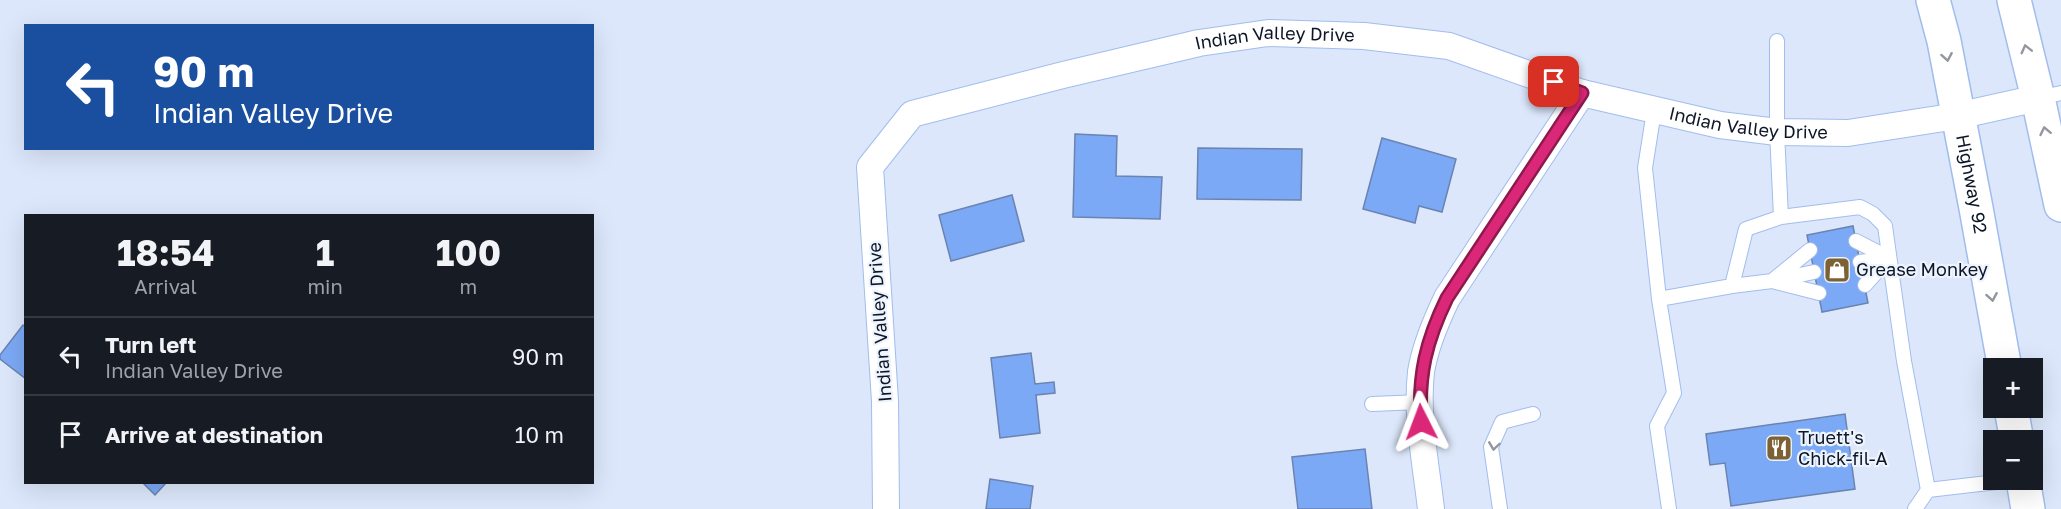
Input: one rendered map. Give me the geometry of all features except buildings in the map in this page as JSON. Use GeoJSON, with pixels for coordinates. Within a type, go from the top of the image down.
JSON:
{"type":"FeatureCollection","features":[{"type":"Feature","properties":{"kind":"main road","name":"Highway 92"},"geometry":{"type":"LineString","coordinates":[[1933,0],[1944,41],[1977,208],[2003,358]]}},
{"type":"Feature","properties":{"kind":"main road"},"geometry":{"type":"LineString","coordinates":[[2014,0],[2050,96],[2061,204]]}},
{"type":"Feature","properties":{"kind":"main road"},"geometry":{"type":"LineString","coordinates":[[2025,490],[2028,509]]}},
{"type":"Feature","properties":{"kind":"street","name":"Indian Valley Drive"},"geometry":{"type":"LineString","coordinates":[[886,509],[885,400],[870,167],[912,114],[1200,43],[1269,33],[1364,36],[1449,46],[1582,93],[1720,125],[1777,132],[1848,133],[1957,116],[2050,96]]}},
{"type":"Feature","properties":{"kind":"street"},"geometry":{"type":"LineString","coordinates":[[1431,509],[1420,402],[1422,369],[1436,321],[1447,298],[1582,93]]}},
{"type":"Feature","properties":{"kind":"lane"},"geometry":{"type":"LineString","coordinates":[[1777,41],[1777,132],[1781,217]]}},
{"type":"Feature","properties":{"kind":"lane"},"geometry":{"type":"LineString","coordinates":[[1654,111],[1645,168],[1659,299],[1674,393],[1657,426],[1669,509]]}},
{"type":"Feature","properties":{"kind":"lane"},"geometry":{"type":"LineString","coordinates":[[1732,286],[1746,229],[1781,217],[1860,207],[1873,214],[1885,226],[1904,361],[1928,490],[1915,509]]}},
{"type":"Feature","properties":{"kind":"lane"},"geometry":{"type":"LineString","coordinates":[[1856,242],[1890,258]]}},
{"type":"Feature","properties":{"kind":"lane"},"geometry":{"type":"LineString","coordinates":[[1772,281],[1810,250]]}},
{"type":"Feature","properties":{"kind":"lane"},"geometry":{"type":"LineString","coordinates":[[1860,262],[1890,258]]}},
{"type":"Feature","properties":{"kind":"lane"},"geometry":{"type":"LineString","coordinates":[[1865,285],[1890,258]]}},
{"type":"Feature","properties":{"kind":"lane"},"geometry":{"type":"LineString","coordinates":[[1659,299],[1814,272]]}},
{"type":"Feature","properties":{"kind":"lane"},"geometry":{"type":"LineString","coordinates":[[1772,281],[1819,293]]}},
{"type":"Feature","properties":{"kind":"lane"},"geometry":{"type":"LineString","coordinates":[[1372,404],[1420,402]]}},
{"type":"Feature","properties":{"kind":"lane"},"geometry":{"type":"LineString","coordinates":[[1500,509],[1491,447],[1502,422],[1533,414]]}},
{"type":"Feature","properties":{"kind":"lane"},"geometry":{"type":"LineString","coordinates":[[1928,490],[1983,484]]}},
{"type":"Feature","properties":{"kind":"place","name":"Grease Monkey"},"geometry":{"type":"Point","coordinates":[1837,270]}},
{"type":"Feature","properties":{"kind":"place","name":"Truett's Chick-fil-A"},"geometry":{"type":"Point","coordinates":[1779,448]}},
{"type":"Feature","properties":{"kind":"route"},"geometry":{"type":"LineString","coordinates":[[1421,422],[1422,369],[1436,321],[1447,298],[1582,93],[1554,82]]}}]}
